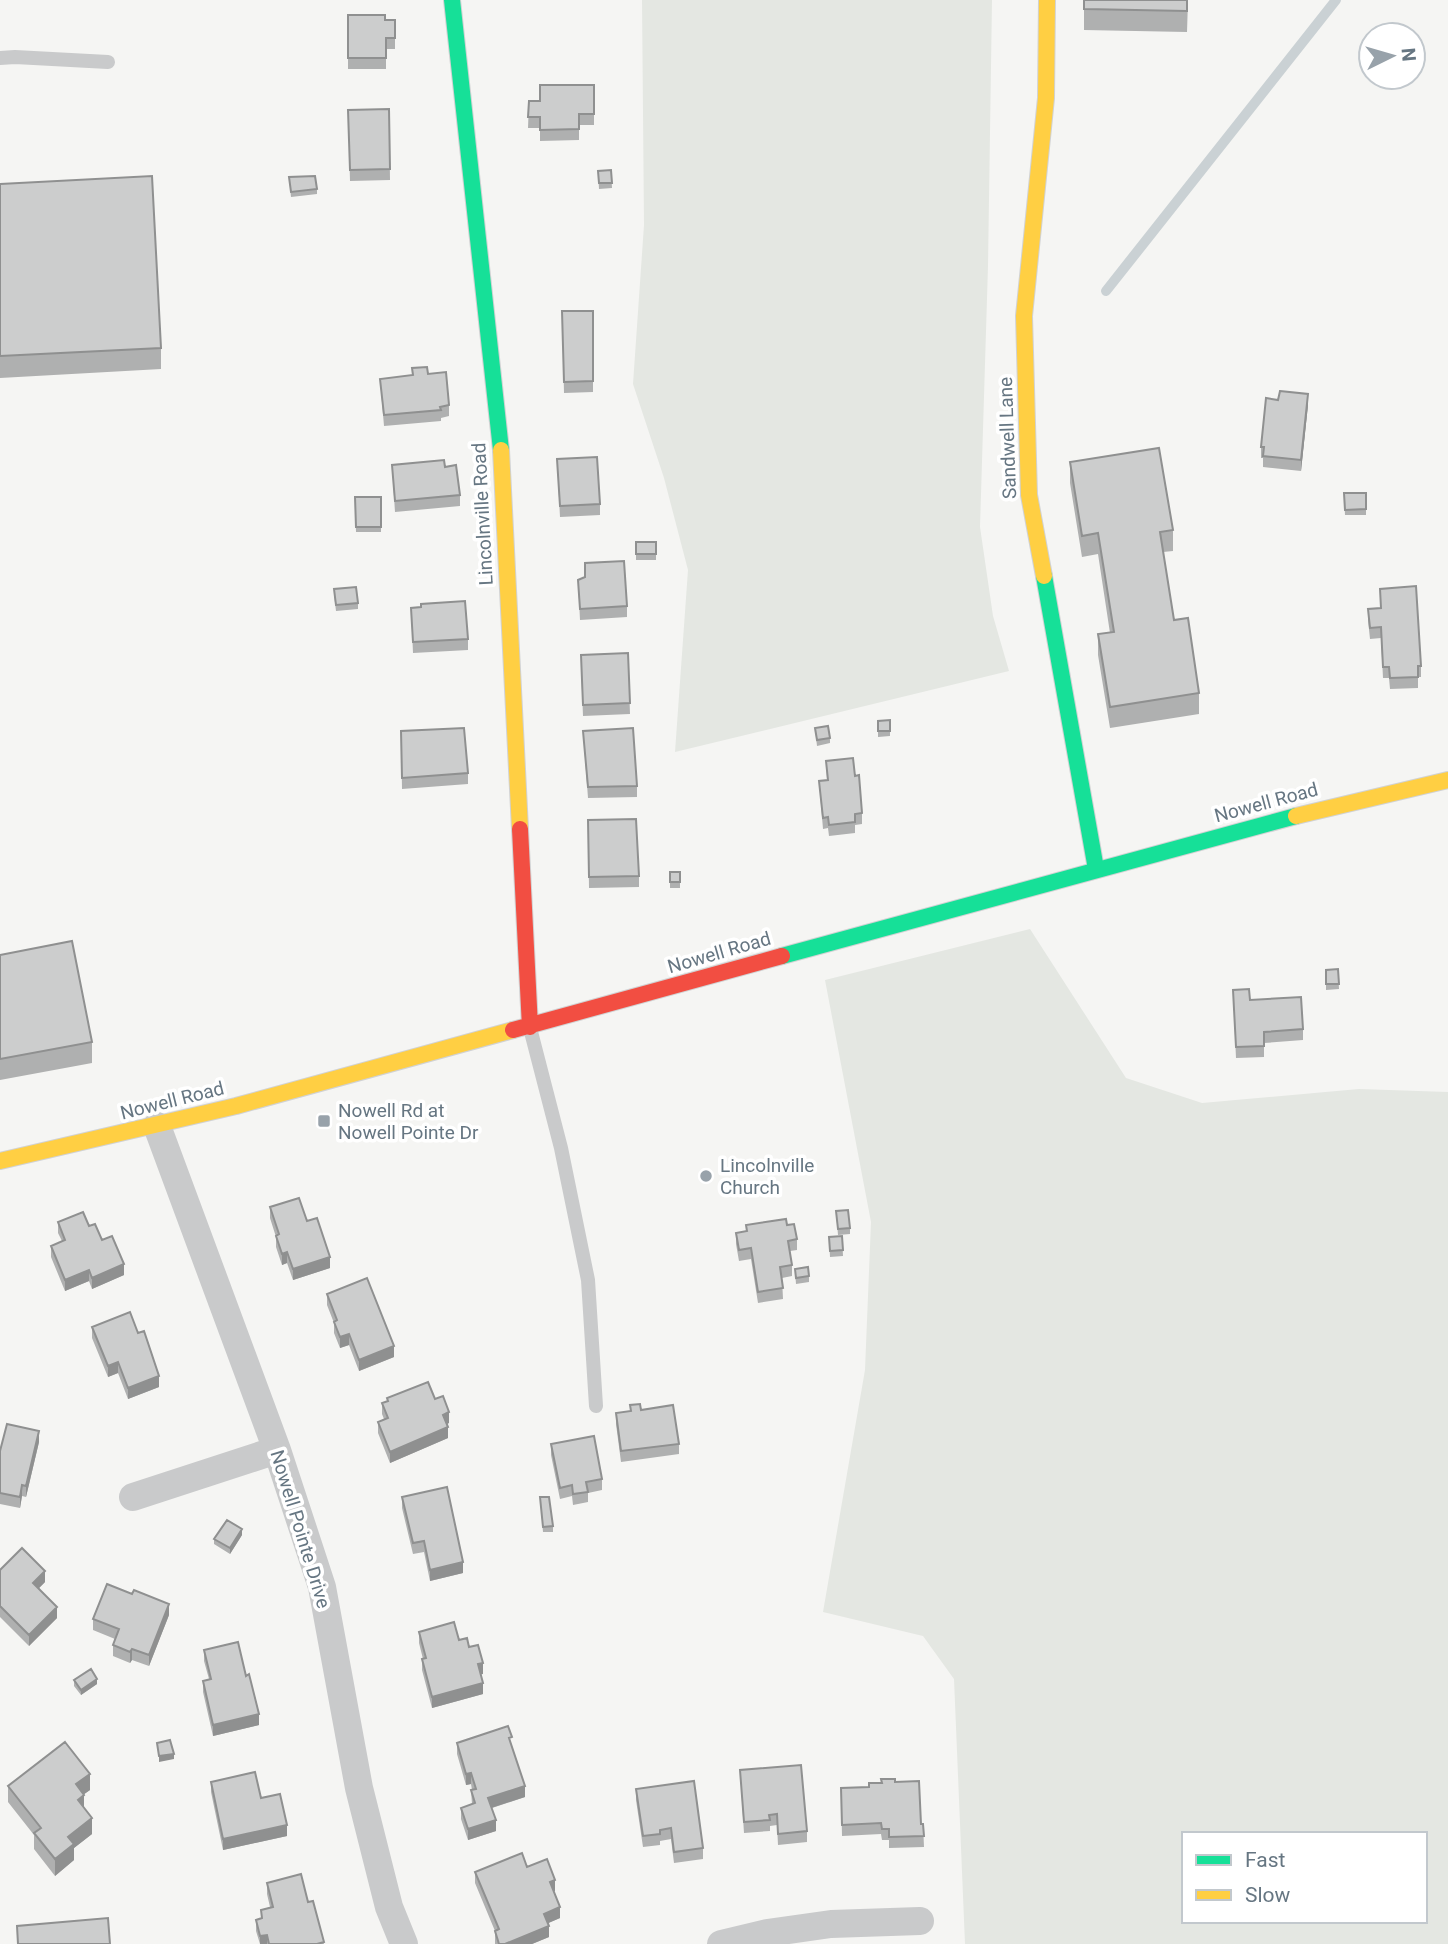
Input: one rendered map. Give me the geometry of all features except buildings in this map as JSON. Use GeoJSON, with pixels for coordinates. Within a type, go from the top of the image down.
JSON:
{"type":"FeatureCollection","features":[{"type":"Feature","properties":{"kind":"street","name":"Lincolnville Road"},"geometry":{"type":"LineString","coordinates":[[452,0],[501,450],[530,1027]]}},
{"type":"Feature","properties":{"kind":"street","name":"Sandwell Lane"},"geometry":{"type":"LineString","coordinates":[[1047,0],[1046,98],[1024,316],[1029,495],[1096,869]]}},
{"type":"Feature","properties":{"kind":"street","name":"Nowell Road"},"geometry":{"type":"LineString","coordinates":[[0,1161],[158,1126],[530,1027],[1096,869],[1365,798],[1448,780]]}},
{"type":"Feature","properties":{"kind":"street","name":"Nowell Pointe Drive"},"geometry":{"type":"LineString","coordinates":[[158,1126],[277,1450],[323,1587],[359,1787],[389,1907],[404,1944]]}},
{"type":"Feature","properties":{"kind":"street"},"geometry":{"type":"LineString","coordinates":[[134,1497],[277,1450]]}},
{"type":"Feature","properties":{"kind":"street"},"geometry":{"type":"LineString","coordinates":[[721,1944],[767,1933],[831,1924],[920,1921]]}},
{"type":"Feature","properties":{"kind":"lane"},"geometry":{"type":"LineString","coordinates":[[0,58],[108,62]]}},
{"type":"Feature","properties":{"kind":"lane"},"geometry":{"type":"LineString","coordinates":[[530,1027],[561,1148],[588,1280],[596,1406]]}},
{"type":"Feature","properties":{"kind":"shaded area"},"geometry":{"type":"Polygon","coordinates":[[[642,0],[992,0],[980,527],[993,616],[1009,671],[675,752],[688,570],[664,478],[633,384],[644,225],[642,0]]]}},
{"type":"Feature","properties":{"kind":"shaded area"},"geometry":{"type":"Polygon","coordinates":[[[1030,929],[1126,1078],[1202,1103],[1359,1089],[1448,1092],[1448,1944],[965,1944],[954,1679],[923,1636],[823,1612],[865,1370],[871,1222],[825,980],[1030,929]]]}},
{"type":"Feature","properties":{"kind":"waterway"},"geometry":{"type":"LineString","coordinates":[[1106,291],[1336,0]]}},
{"type":"Feature","properties":{"kind":"traffic: fast"},"geometry":{"type":"LineString","coordinates":[[452,0],[501,450]]}},
{"type":"Feature","properties":{"kind":"traffic: fast"},"geometry":{"type":"LineString","coordinates":[[1044,576],[1096,869]]}},
{"type":"Feature","properties":{"kind":"traffic: fast"},"geometry":{"type":"LineString","coordinates":[[782,956],[1296,816]]}},
{"type":"Feature","properties":{"kind":"traffic: slow"},"geometry":{"type":"LineString","coordinates":[[1044,576],[1029,495],[1024,316],[1046,98],[1047,0]]}},
{"type":"Feature","properties":{"kind":"traffic: slow"},"geometry":{"type":"LineString","coordinates":[[501,450],[520,829]]}},
{"type":"Feature","properties":{"kind":"traffic: slow"},"geometry":{"type":"LineString","coordinates":[[1296,816],[1448,780]]}},
{"type":"Feature","properties":{"kind":"traffic: slow"},"geometry":{"type":"LineString","coordinates":[[0,1161],[236,1106],[513,1030]]}},
{"type":"Feature","properties":{"kind":"traffic: jam"},"geometry":{"type":"LineString","coordinates":[[520,829],[530,1027]]}},
{"type":"Feature","properties":{"kind":"traffic: jam"},"geometry":{"type":"LineString","coordinates":[[513,1030],[782,956]]}},
{"type":"Feature","properties":{"kind":"place","name":"Nowell Rd at Nowell Pointe Dr"},"geometry":{"type":"Point","coordinates":[324,1121]}},
{"type":"Feature","properties":{"kind":"place","name":"Lincolnville Church"},"geometry":{"type":"Point","coordinates":[706,1176]}}]}
